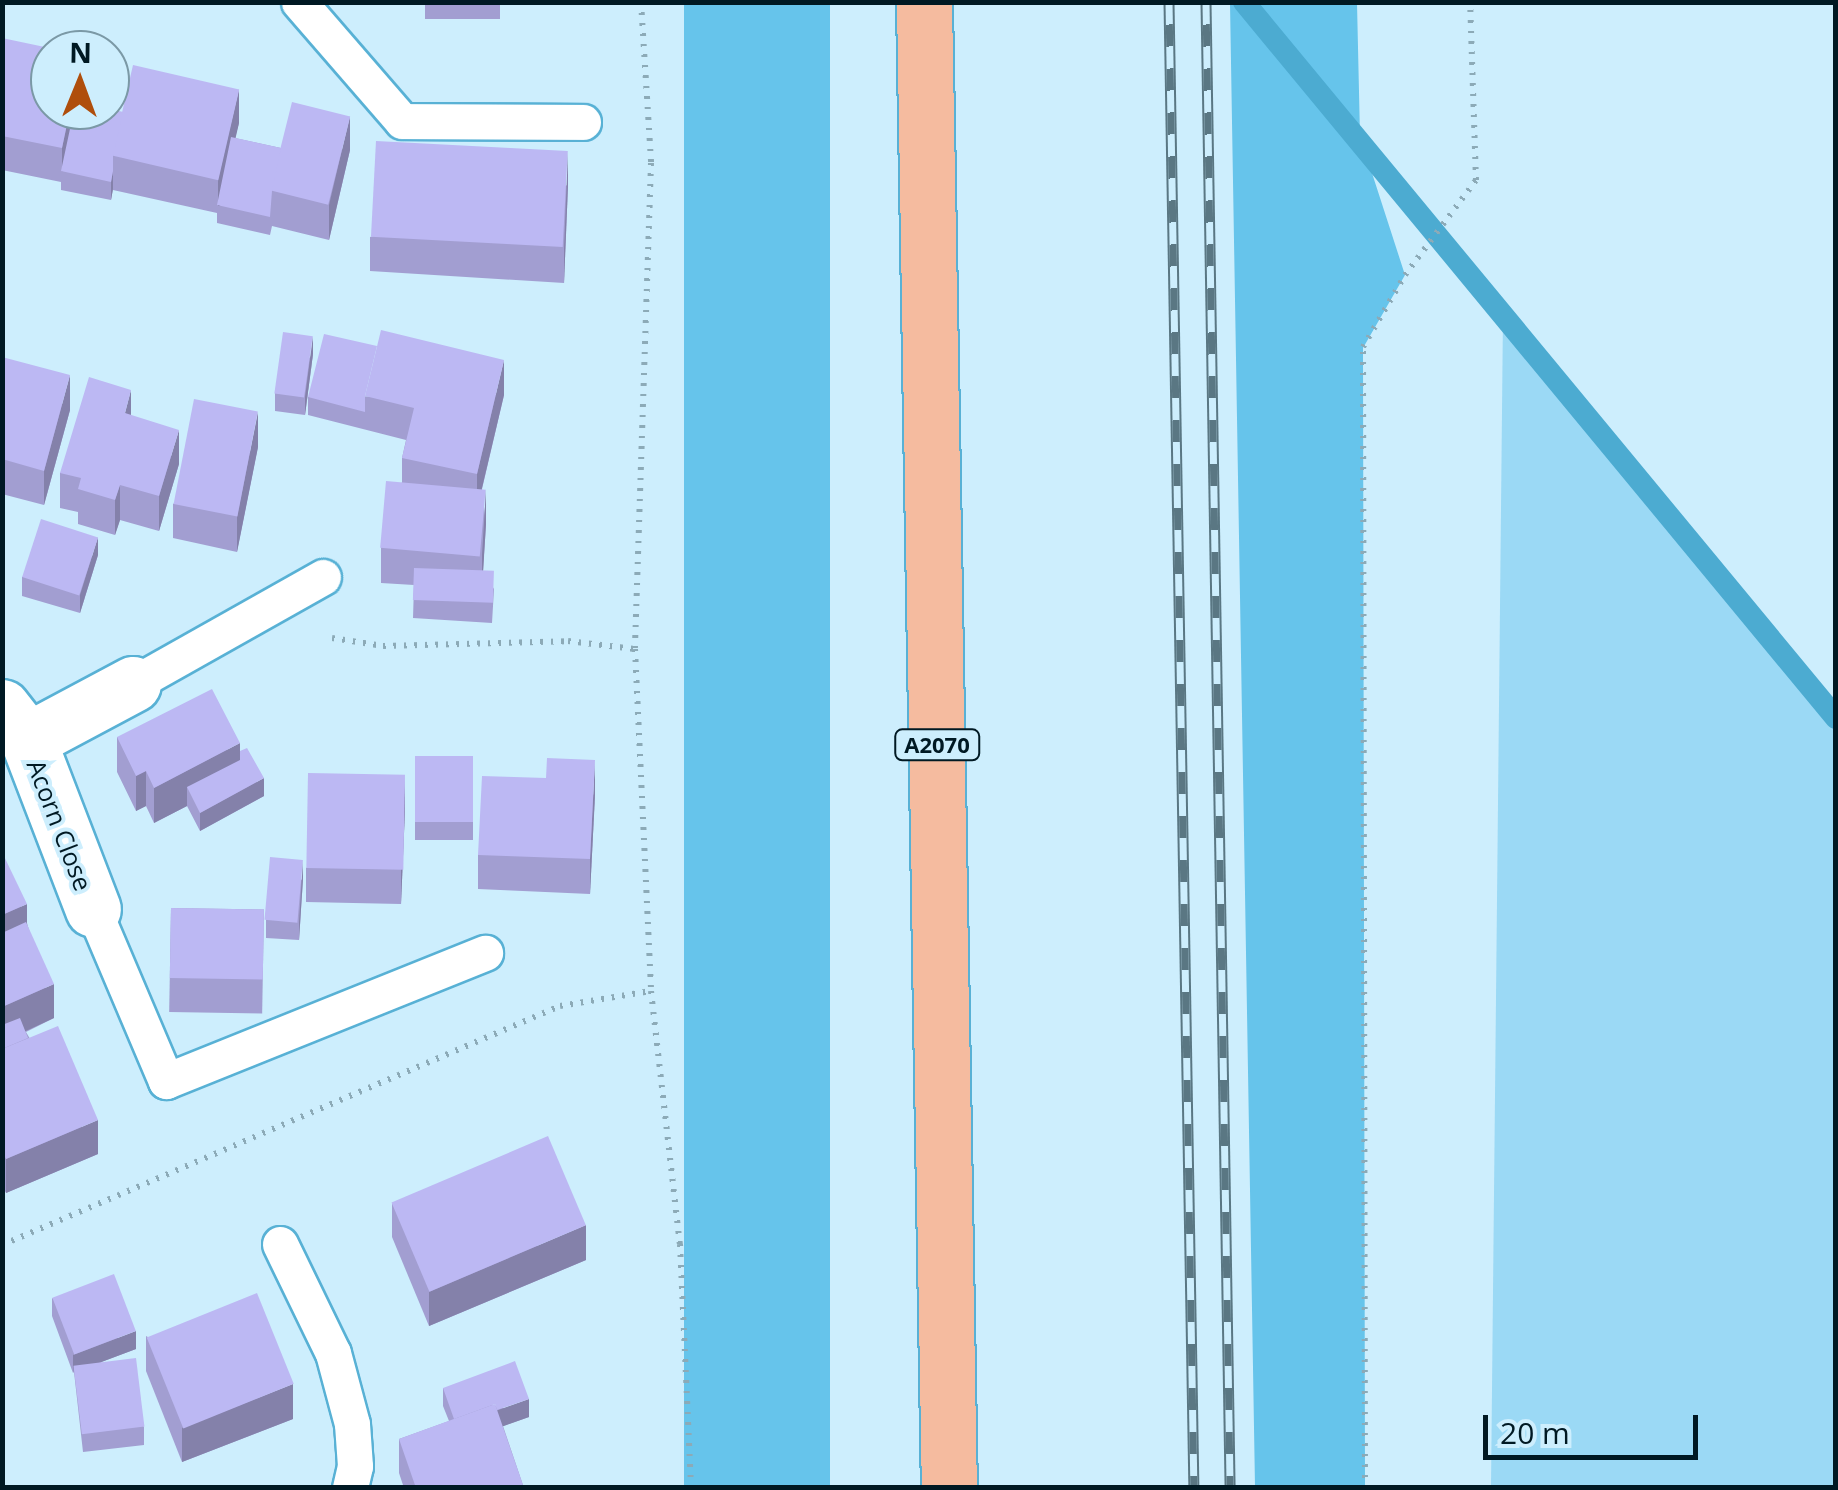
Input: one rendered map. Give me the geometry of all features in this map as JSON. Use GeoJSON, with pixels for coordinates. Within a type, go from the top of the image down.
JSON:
{"type":"FeatureCollection","features":[{"type":"Feature","properties":{"kind":"highway","name":"A2070"},"geometry":{"type":"LineString","coordinates":[[924,2],[950,1488]]}},
{"type":"Feature","properties":{"kind":"street","name":"Acorn Close"},"geometry":{"type":"LineString","coordinates":[[92,909],[15,724],[133,684]]}},
{"type":"Feature","properties":{"kind":"lane"},"geometry":{"type":"LineString","coordinates":[[299,2],[402,121],[583,122]]}},
{"type":"Feature","properties":{"kind":"lane"},"geometry":{"type":"LineString","coordinates":[[133,684],[324,577]]}},
{"type":"Feature","properties":{"kind":"lane"},"geometry":{"type":"LineString","coordinates":[[92,909],[166,1082],[485,953]]}},
{"type":"Feature","properties":{"kind":"lane"},"geometry":{"type":"LineString","coordinates":[[280,1244],[332,1354],[352,1424],[355,1466],[350,1488]]}},
{"type":"Feature","properties":{"kind":"path"},"geometry":{"type":"LineString","coordinates":[[641,2],[651,163],[635,649],[650,990],[680,1244],[690,1488]]}},
{"type":"Feature","properties":{"kind":"path"},"geometry":{"type":"LineString","coordinates":[[1366,1488],[1363,348],[1405,275],[1476,180],[1470,2]]}},
{"type":"Feature","properties":{"kind":"path"},"geometry":{"type":"LineString","coordinates":[[320,637],[382,646],[568,641],[635,649]]}},
{"type":"Feature","properties":{"kind":"path"},"geometry":{"type":"LineString","coordinates":[[2,1245],[560,1006],[650,990]]}},
{"type":"Feature","properties":{"kind":"shaded area"},"geometry":{"type":"Polygon","coordinates":[[[684,3],[830,3],[830,1487],[684,1487],[684,3]]]}},
{"type":"Feature","properties":{"kind":"shaded area"},"geometry":{"type":"Polygon","coordinates":[[[1230,3],[1357,3],[1360,136],[1405,275],[1363,348],[1365,1487],[1255,1487],[1230,3]]]}},
{"type":"Feature","properties":{"kind":"shaded area"},"geometry":{"type":"Polygon","coordinates":[[[1503,314],[1835,729],[1835,1487],[1491,1487],[1503,314]]]}},
{"type":"Feature","properties":{"kind":"building"},"geometry":{"type":"Polygon","coordinates":[[[2,38],[30,44],[30,130],[66,130],[62,148],[2,136],[2,38]]]}},
{"type":"Feature","properties":{"kind":"building"},"geometry":{"type":"Polygon","coordinates":[[[133,65],[239,90],[218,180],[112,156],[118,130],[130,130],[133,65]]]}},
{"type":"Feature","properties":{"kind":"building"},"geometry":{"type":"Polygon","coordinates":[[[292,102],[350,117],[328,205],[270,190],[292,102]]]}},
{"type":"Feature","properties":{"kind":"building"},"geometry":{"type":"Polygon","coordinates":[[[70,130],[119,130],[111,182],[61,171],[70,130]]]}},
{"type":"Feature","properties":{"kind":"building"},"geometry":{"type":"Polygon","coordinates":[[[231,137],[281,148],[270,217],[217,205],[231,137]]]}},
{"type":"Feature","properties":{"kind":"building"},"geometry":{"type":"Polygon","coordinates":[[[376,141],[568,151],[563,247],[371,237],[376,141]]]}},
{"type":"Feature","properties":{"kind":"building"},"geometry":{"type":"Polygon","coordinates":[[[381,330],[504,360],[477,474],[402,458],[414,408],[365,396],[381,330]]]}},
{"type":"Feature","properties":{"kind":"building"},"geometry":{"type":"Polygon","coordinates":[[[283,332],[313,336],[304,398],[274,393],[283,332]]]}},
{"type":"Feature","properties":{"kind":"building"},"geometry":{"type":"Polygon","coordinates":[[[324,334],[377,346],[365,412],[308,397],[324,334]]]}},
{"type":"Feature","properties":{"kind":"building"},"geometry":{"type":"Polygon","coordinates":[[[2,357],[70,375],[44,471],[2,459],[2,357]]]}},
{"type":"Feature","properties":{"kind":"building"},"geometry":{"type":"Polygon","coordinates":[[[89,377],[131,390],[125,413],[179,430],[159,496],[120,485],[115,500],[78,489],[81,478],[60,473],[89,377]]]}},
{"type":"Feature","properties":{"kind":"building"},"geometry":{"type":"Polygon","coordinates":[[[194,399],[258,411],[237,516],[174,504],[194,399]]]}},
{"type":"Feature","properties":{"kind":"building"},"geometry":{"type":"Polygon","coordinates":[[[386,481],[486,490],[480,556],[380,548],[386,481]]]}},
{"type":"Feature","properties":{"kind":"building"},"geometry":{"type":"Polygon","coordinates":[[[41,519],[98,538],[79,596],[22,577],[41,519]]]}},
{"type":"Feature","properties":{"kind":"building"},"geometry":{"type":"Polygon","coordinates":[[[414,568],[494,571],[493,603],[413,600],[414,568]]]}},
{"type":"Feature","properties":{"kind":"building"},"geometry":{"type":"Polygon","coordinates":[[[212,689],[240,743],[154,788],[146,771],[136,776],[117,737],[212,689]]]}},
{"type":"Feature","properties":{"kind":"building"},"geometry":{"type":"Polygon","coordinates":[[[247,748],[264,778],[200,813],[187,787],[240,760],[240,751],[247,748]]]}},
{"type":"Feature","properties":{"kind":"building"},"geometry":{"type":"Polygon","coordinates":[[[415,756],[473,756],[473,822],[415,822],[415,756]]]}},
{"type":"Feature","properties":{"kind":"building"},"geometry":{"type":"Polygon","coordinates":[[[547,758],[595,760],[590,859],[478,855],[482,776],[546,778],[547,758]]]}},
{"type":"Feature","properties":{"kind":"building"},"geometry":{"type":"Polygon","coordinates":[[[308,773],[405,775],[403,870],[306,868],[308,773]]]}},
{"type":"Feature","properties":{"kind":"building"},"geometry":{"type":"Polygon","coordinates":[[[2,852],[27,904],[2,915],[2,852]]]}},
{"type":"Feature","properties":{"kind":"building"},"geometry":{"type":"Polygon","coordinates":[[[270,857],[303,860],[297,923],[265,920],[270,857]]]}},
{"type":"Feature","properties":{"kind":"building"},"geometry":{"type":"Polygon","coordinates":[[[171,908],[264,910],[263,980],[170,978],[171,908]]]}},
{"type":"Feature","properties":{"kind":"building"},"geometry":{"type":"Polygon","coordinates":[[[26,922],[54,984],[2,1007],[2,933],[26,922]]]}},
{"type":"Feature","properties":{"kind":"building"},"geometry":{"type":"Polygon","coordinates":[[[20,1018],[28,1038],[2,1049],[2,1025],[20,1018]]]}},
{"type":"Feature","properties":{"kind":"building"},"geometry":{"type":"Polygon","coordinates":[[[58,1026],[98,1120],[6,1159],[2,1152],[2,1049],[58,1026]]]}},
{"type":"Feature","properties":{"kind":"building"},"geometry":{"type":"Polygon","coordinates":[[[548,1136],[586,1225],[429,1292],[392,1202],[548,1136]]]}},
{"type":"Feature","properties":{"kind":"building"},"geometry":{"type":"Polygon","coordinates":[[[114,1274],[136,1331],[74,1355],[52,1298],[114,1274]]]}},
{"type":"Feature","properties":{"kind":"building"},"geometry":{"type":"Polygon","coordinates":[[[257,1293],[294,1384],[183,1428],[147,1338],[257,1293]]]}},
{"type":"Feature","properties":{"kind":"building"},"geometry":{"type":"Polygon","coordinates":[[[136,1358],[144,1426],[82,1434],[73,1366],[136,1358]]]}},
{"type":"Feature","properties":{"kind":"building"},"geometry":{"type":"Polygon","coordinates":[[[515,1361],[529,1399],[497,1410],[495,1404],[454,1419],[443,1388],[515,1361]]]}},
{"type":"Feature","properties":{"kind":"building"},"geometry":{"type":"Polygon","coordinates":[[[495,1404],[524,1488],[416,1488],[399,1439],[495,1404]]]}},
{"type":"Feature","properties":{"kind":"waterway"},"geometry":{"type":"LineString","coordinates":[[1244,2],[1836,718]]}},
{"type":"Feature","properties":{"kind":"railway"},"geometry":{"type":"LineString","coordinates":[[1169,2],[1194,1488]]}},
{"type":"Feature","properties":{"kind":"railway"},"geometry":{"type":"LineString","coordinates":[[1206,2],[1230,1488]]}}]}
